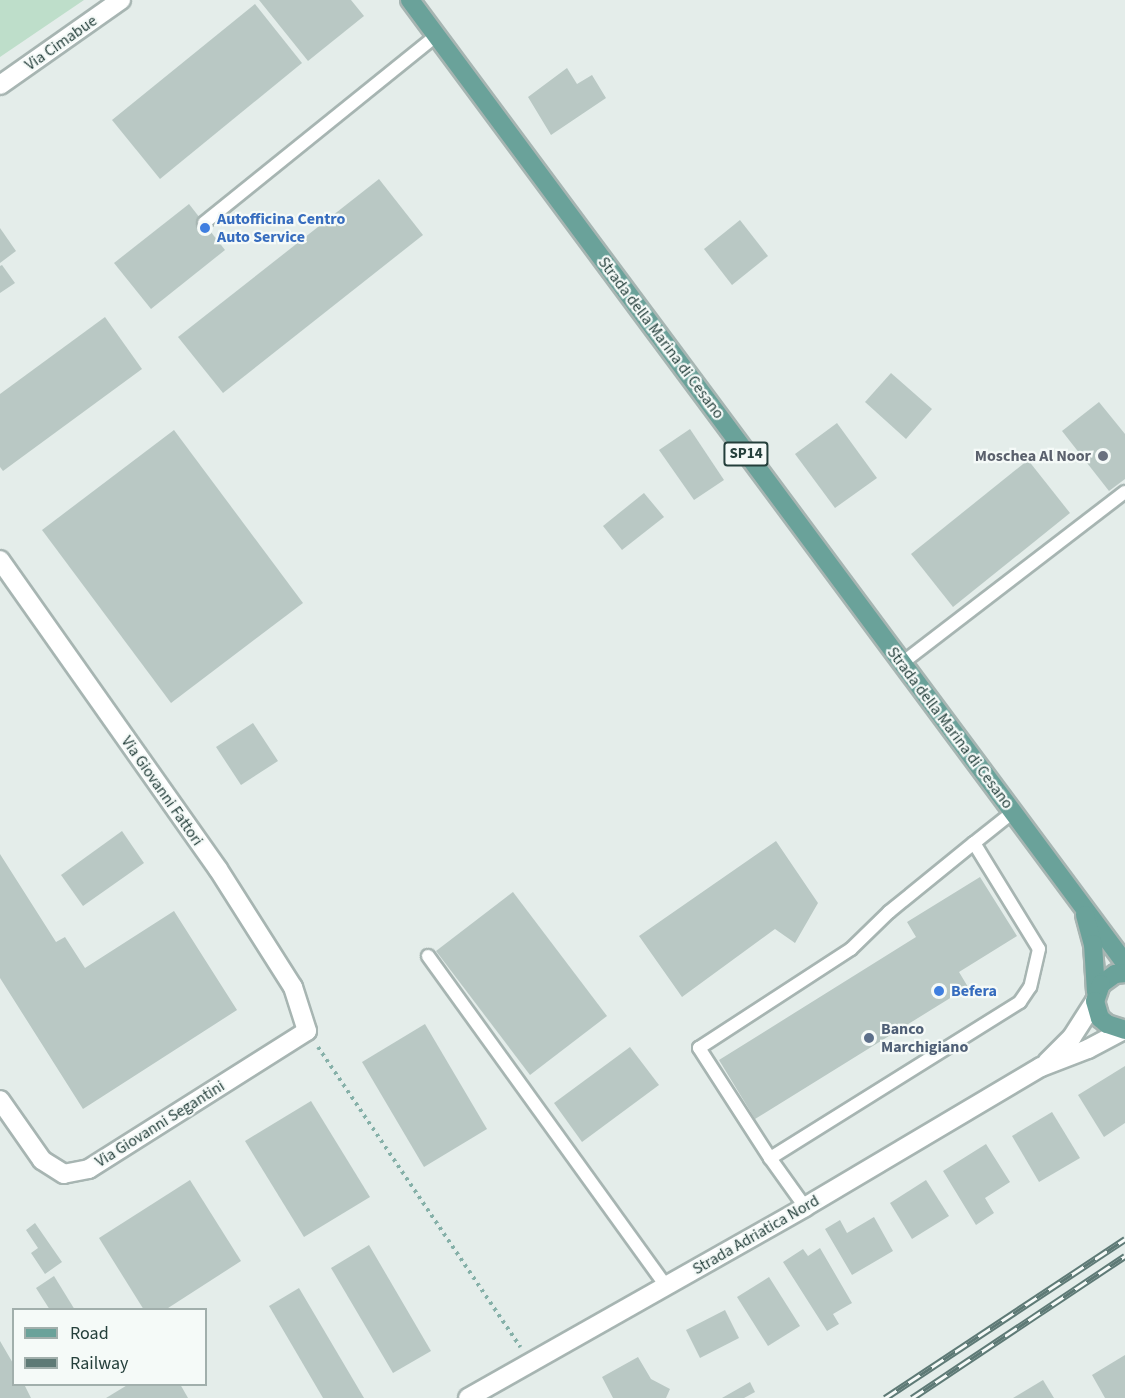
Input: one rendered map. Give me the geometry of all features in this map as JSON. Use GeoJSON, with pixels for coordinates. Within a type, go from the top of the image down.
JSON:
{"type":"FeatureCollection","features":[{"type":"Feature","properties":{"kind":"main road","name":"Strada della Marina di Cesano"},"geometry":{"type":"LineString","coordinates":[[410,0],[1125,963]]}},
{"type":"Feature","properties":{"kind":"main road","name":"Strada della Marina di Cesano"},"geometry":{"type":"LineString","coordinates":[[1083,908],[1093,944],[1096,997]]}},
{"type":"Feature","properties":{"kind":"main road","name":"Strada Adriatica Nord"},"geometry":{"type":"LineString","coordinates":[[1124,1030],[1114,1029],[1100,1018],[1096,997],[1107,978],[1125,973]]}},
{"type":"Feature","properties":{"kind":"street","name":"Via Cimabue"},"geometry":{"type":"LineString","coordinates":[[0,85],[121,0]]}},
{"type":"Feature","properties":{"kind":"street","name":"Via Giovanni Fattori"},"geometry":{"type":"LineString","coordinates":[[0,560],[218,869],[293,987],[307,1031]]}},
{"type":"Feature","properties":{"kind":"street","name":"Strada Adriatica Nord"},"geometry":{"type":"LineString","coordinates":[[1041,1067],[1072,1037],[1096,997]]}},
{"type":"Feature","properties":{"kind":"street","name":"Strada Adriatica Nord"},"geometry":{"type":"LineString","coordinates":[[468,1398],[805,1207],[1041,1067],[1088,1049],[1124,1030]]}},
{"type":"Feature","properties":{"kind":"street","name":"Via Giovanni Segantini"},"geometry":{"type":"LineString","coordinates":[[0,1100],[42,1160],[64,1174],[89,1169],[307,1031]]}},
{"type":"Feature","properties":{"kind":"lane"},"geometry":{"type":"LineString","coordinates":[[204,223],[436,36]]}},
{"type":"Feature","properties":{"kind":"lane"},"geometry":{"type":"LineString","coordinates":[[902,663],[1125,492]]}},
{"type":"Feature","properties":{"kind":"lane"},"geometry":{"type":"LineString","coordinates":[[805,1207],[770,1158],[699,1048],[851,949],[889,912],[1013,812]]}},
{"type":"Feature","properties":{"kind":"lane"},"geometry":{"type":"LineString","coordinates":[[770,1158],[1020,1002],[1030,987],[1039,949],[974,843]]}},
{"type":"Feature","properties":{"kind":"lane"},"geometry":{"type":"LineString","coordinates":[[428,956],[666,1286]]}},
{"type":"Feature","properties":{"kind":"path"},"geometry":{"type":"LineString","coordinates":[[307,1031],[530,1362]]}},
{"type":"Feature","properties":{"kind":"green space"},"geometry":{"type":"Polygon","coordinates":[[[0,0],[84,0],[0,57],[0,0]]]}},
{"type":"Feature","properties":{"kind":"building"},"geometry":{"type":"Polygon","coordinates":[[[259,0],[351,0],[364,16],[308,61],[259,0]]]}},
{"type":"Feature","properties":{"kind":"building"},"geometry":{"type":"Polygon","coordinates":[[[255,4],[302,63],[160,179],[112,120],[255,4]]]}},
{"type":"Feature","properties":{"kind":"building"},"geometry":{"type":"Polygon","coordinates":[[[567,68],[577,84],[592,75],[606,98],[551,135],[528,97],[567,68]]]}},
{"type":"Feature","properties":{"kind":"building"},"geometry":{"type":"Polygon","coordinates":[[[379,179],[423,235],[223,393],[178,337],[379,179]]]}},
{"type":"Feature","properties":{"kind":"building"},"geometry":{"type":"Polygon","coordinates":[[[189,204],[225,250],[151,309],[114,263],[189,204]]]}},
{"type":"Feature","properties":{"kind":"building"},"geometry":{"type":"Polygon","coordinates":[[[740,220],[768,256],[732,285],[704,249],[740,220]]]}},
{"type":"Feature","properties":{"kind":"building"},"geometry":{"type":"Polygon","coordinates":[[[0,228],[16,251],[0,263],[0,228]]]}},
{"type":"Feature","properties":{"kind":"building"},"geometry":{"type":"Polygon","coordinates":[[[2,265],[15,283],[0,293],[0,266],[2,265]]]}},
{"type":"Feature","properties":{"kind":"building"},"geometry":{"type":"Polygon","coordinates":[[[105,317],[142,369],[3,471],[0,467],[0,394],[105,317]]]}},
{"type":"Feature","properties":{"kind":"building"},"geometry":{"type":"Polygon","coordinates":[[[891,373],[932,409],[906,439],[865,402],[891,373]]]}},
{"type":"Feature","properties":{"kind":"building","name":"Moschea Al Noor"},"geometry":{"type":"Polygon","coordinates":[[[1099,402],[1125,434],[1125,479],[1109,491],[1062,431],[1099,402]]]}},
{"type":"Feature","properties":{"kind":"building"},"geometry":{"type":"Polygon","coordinates":[[[837,423],[877,478],[835,508],[795,454],[837,423]]]}},
{"type":"Feature","properties":{"kind":"building"},"geometry":{"type":"Polygon","coordinates":[[[690,429],[724,480],[694,500],[659,450],[690,429]]]}},
{"type":"Feature","properties":{"kind":"building"},"geometry":{"type":"Polygon","coordinates":[[[174,430],[303,603],[171,703],[42,530],[174,430]]]}},
{"type":"Feature","properties":{"kind":"building"},"geometry":{"type":"Polygon","coordinates":[[[1028,460],[1070,513],[953,607],[911,554],[1028,460]]]}},
{"type":"Feature","properties":{"kind":"building"},"geometry":{"type":"Polygon","coordinates":[[[644,493],[664,517],[622,550],[603,526],[644,493]]]}},
{"type":"Feature","properties":{"kind":"building"},"geometry":{"type":"Polygon","coordinates":[[[253,723],[278,761],[241,785],[216,747],[253,723]]]}},
{"type":"Feature","properties":{"kind":"building"},"geometry":{"type":"Polygon","coordinates":[[[122,831],[144,863],[83,906],[61,875],[122,831]]]}},
{"type":"Feature","properties":{"kind":"building"},"geometry":{"type":"Polygon","coordinates":[[[776,841],[818,903],[795,943],[775,929],[682,997],[639,936],[776,841]]]}},
{"type":"Feature","properties":{"kind":"building"},"geometry":{"type":"Polygon","coordinates":[[[0,854],[56,942],[65,937],[85,968],[174,911],[237,1010],[83,1109],[0,978],[0,854]]]}},
{"type":"Feature","properties":{"kind":"building"},"geometry":{"type":"Polygon","coordinates":[[[980,877],[1017,936],[959,972],[968,987],[755,1119],[719,1060],[916,937],[907,922],[980,877]]]}},
{"type":"Feature","properties":{"kind":"building"},"geometry":{"type":"Polygon","coordinates":[[[513,892],[607,1016],[530,1075],[436,951],[513,892]]]}},
{"type":"Feature","properties":{"kind":"building"},"geometry":{"type":"Polygon","coordinates":[[[425,1024],[487,1129],[424,1167],[362,1062],[425,1024]]]}},
{"type":"Feature","properties":{"kind":"building"},"geometry":{"type":"Polygon","coordinates":[[[630,1047],[659,1085],[582,1142],[554,1103],[630,1047]]]}},
{"type":"Feature","properties":{"kind":"building"},"geometry":{"type":"Polygon","coordinates":[[[1125,1066],[1125,1123],[1104,1137],[1078,1095],[1125,1066]]]}},
{"type":"Feature","properties":{"kind":"building"},"geometry":{"type":"Polygon","coordinates":[[[311,1101],[370,1197],[304,1237],[245,1141],[311,1101]]]}},
{"type":"Feature","properties":{"kind":"building"},"geometry":{"type":"Polygon","coordinates":[[[1052,1112],[1080,1158],[1039,1182],[1012,1136],[1052,1112]]]}},
{"type":"Feature","properties":{"kind":"building"},"geometry":{"type":"Polygon","coordinates":[[[986,1144],[1010,1182],[985,1198],[994,1213],[976,1225],[943,1171],[986,1144]]]}},
{"type":"Feature","properties":{"kind":"building"},"geometry":{"type":"Polygon","coordinates":[[[190,1180],[241,1261],[168,1308],[143,1308],[99,1238],[190,1180]]]}},
{"type":"Feature","properties":{"kind":"building"},"geometry":{"type":"Polygon","coordinates":[[[926,1180],[949,1216],[912,1239],[890,1203],[926,1180]]]}},
{"type":"Feature","properties":{"kind":"building"},"geometry":{"type":"Polygon","coordinates":[[[874,1217],[893,1251],[852,1275],[825,1229],[840,1220],[847,1233],[874,1217]]]}},
{"type":"Feature","properties":{"kind":"building"},"geometry":{"type":"Polygon","coordinates":[[[35,1223],[62,1262],[45,1274],[31,1253],[38,1248],[26,1230],[35,1223]]]}},
{"type":"Feature","properties":{"kind":"building"},"geometry":{"type":"Polygon","coordinates":[[[369,1245],[431,1351],[393,1373],[331,1268],[369,1245]]]}},
{"type":"Feature","properties":{"kind":"building"},"geometry":{"type":"Polygon","coordinates":[[[820,1248],[852,1303],[833,1314],[839,1324],[827,1331],[783,1262],[803,1249],[808,1256],[820,1248]]]}},
{"type":"Feature","properties":{"kind":"building"},"geometry":{"type":"Polygon","coordinates":[[[54,1276],[74,1308],[49,1308],[36,1288],[54,1276]]]}},
{"type":"Feature","properties":{"kind":"building"},"geometry":{"type":"Polygon","coordinates":[[[769,1277],[800,1326],[768,1346],[737,1297],[769,1277]]]}},
{"type":"Feature","properties":{"kind":"building"},"geometry":{"type":"Polygon","coordinates":[[[299,1288],[364,1398],[323,1398],[269,1306],[299,1288]]]}},
{"type":"Feature","properties":{"kind":"building"},"geometry":{"type":"Polygon","coordinates":[[[725,1310],[739,1338],[700,1358],[686,1330],[725,1310]]]}},
{"type":"Feature","properties":{"kind":"building"},"geometry":{"type":"Polygon","coordinates":[[[0,1341],[12,1362],[12,1386],[25,1386],[31,1398],[0,1398],[0,1341]]]}},
{"type":"Feature","properties":{"kind":"building"},"geometry":{"type":"Polygon","coordinates":[[[1125,1355],[1125,1398],[1105,1398],[1092,1375],[1125,1355]]]}},
{"type":"Feature","properties":{"kind":"building"},"geometry":{"type":"Polygon","coordinates":[[[638,1357],[651,1379],[670,1389],[666,1398],[613,1398],[602,1377],[638,1357]]]}},
{"type":"Feature","properties":{"kind":"building"},"geometry":{"type":"Polygon","coordinates":[[[1043,1380],[1054,1398],[1013,1398],[1043,1380]]]}},
{"type":"Feature","properties":{"kind":"building"},"geometry":{"type":"Polygon","coordinates":[[[750,1382],[755,1392],[744,1398],[722,1398],[750,1382]]]}},
{"type":"Feature","properties":{"kind":"building"},"geometry":{"type":"Polygon","coordinates":[[[126,1386],[181,1386],[188,1398],[106,1398],[126,1386]]]}},
{"type":"Feature","properties":{"kind":"railway"},"geometry":{"type":"LineString","coordinates":[[885,1398],[1125,1239]]}},
{"type":"Feature","properties":{"kind":"railway"},"geometry":{"type":"LineString","coordinates":[[912,1398],[1125,1256]]}},
{"type":"Feature","properties":{"kind":"place","name":"Autofficina Centro Auto Service"},"geometry":{"type":"Point","coordinates":[205,228]}},
{"type":"Feature","properties":{"kind":"place","name":"Moschea Al Noor"},"geometry":{"type":"Point","coordinates":[1103,456]}},
{"type":"Feature","properties":{"kind":"place","name":"Befera"},"geometry":{"type":"Point","coordinates":[939,991]}},
{"type":"Feature","properties":{"kind":"place","name":"Banco Marchigiano"},"geometry":{"type":"Point","coordinates":[869,1038]}}]}
